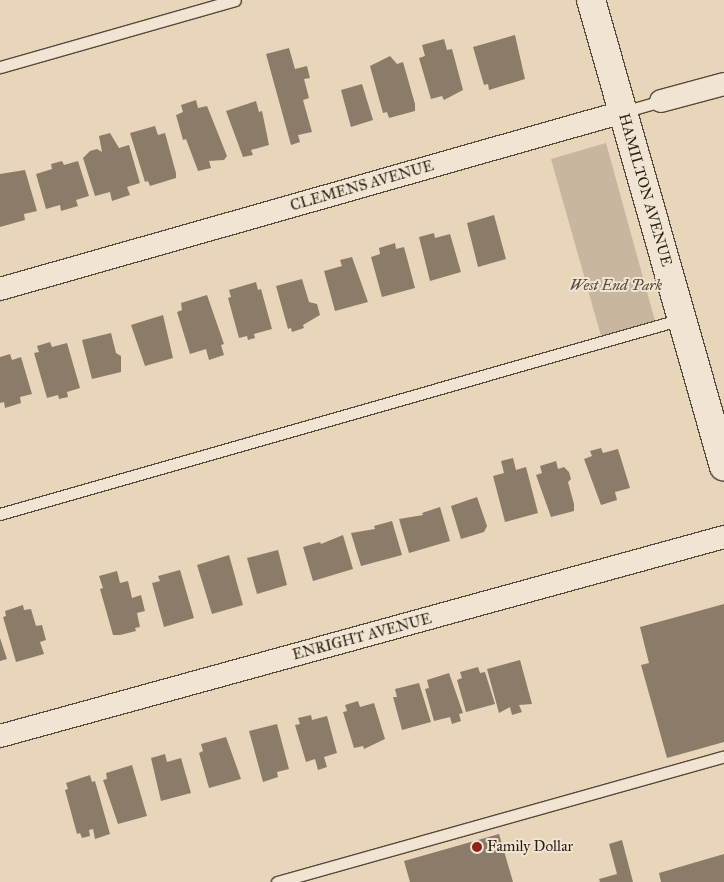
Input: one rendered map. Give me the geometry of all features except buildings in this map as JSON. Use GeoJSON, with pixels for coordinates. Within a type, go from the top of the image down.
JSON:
{"type":"FeatureCollection","features":[{"type":"Feature","properties":{"kind":"street","name":"HAMILTON AVENUE"},"geometry":{"type":"LineString","coordinates":[[591,0],[724,466]]}},
{"type":"Feature","properties":{"kind":"street","name":"CLEMENS AVENUE"},"geometry":{"type":"LineString","coordinates":[[661,101],[724,84]]}},
{"type":"Feature","properties":{"kind":"street","name":"CLEMENS AVENUE"},"geometry":{"type":"LineString","coordinates":[[0,289],[623,112]]}},
{"type":"Feature","properties":{"kind":"street","name":"ENRIGHT AVENUE"},"geometry":{"type":"LineString","coordinates":[[0,736],[724,537]]}},
{"type":"Feature","properties":{"kind":"lane"},"geometry":{"type":"LineString","coordinates":[[0,67],[235,0]]}},
{"type":"Feature","properties":{"kind":"lane","name":"CLEMENS AVENUE"},"geometry":{"type":"LineString","coordinates":[[623,112],[661,101]]}},
{"type":"Feature","properties":{"kind":"lane"},"geometry":{"type":"LineString","coordinates":[[0,514],[682,319]]}},
{"type":"Feature","properties":{"kind":"lane"},"geometry":{"type":"LineString","coordinates":[[277,882],[724,756]]}},
{"type":"Feature","properties":{"kind":"green space","name":"West End Park"},"geometry":{"type":"Polygon","coordinates":[[[606,143],[655,321],[601,336],[551,159],[606,143]]]}},
{"type":"Feature","properties":{"kind":"place","name":"Family Dollar"},"geometry":{"type":"Point","coordinates":[477,847]}}]}
